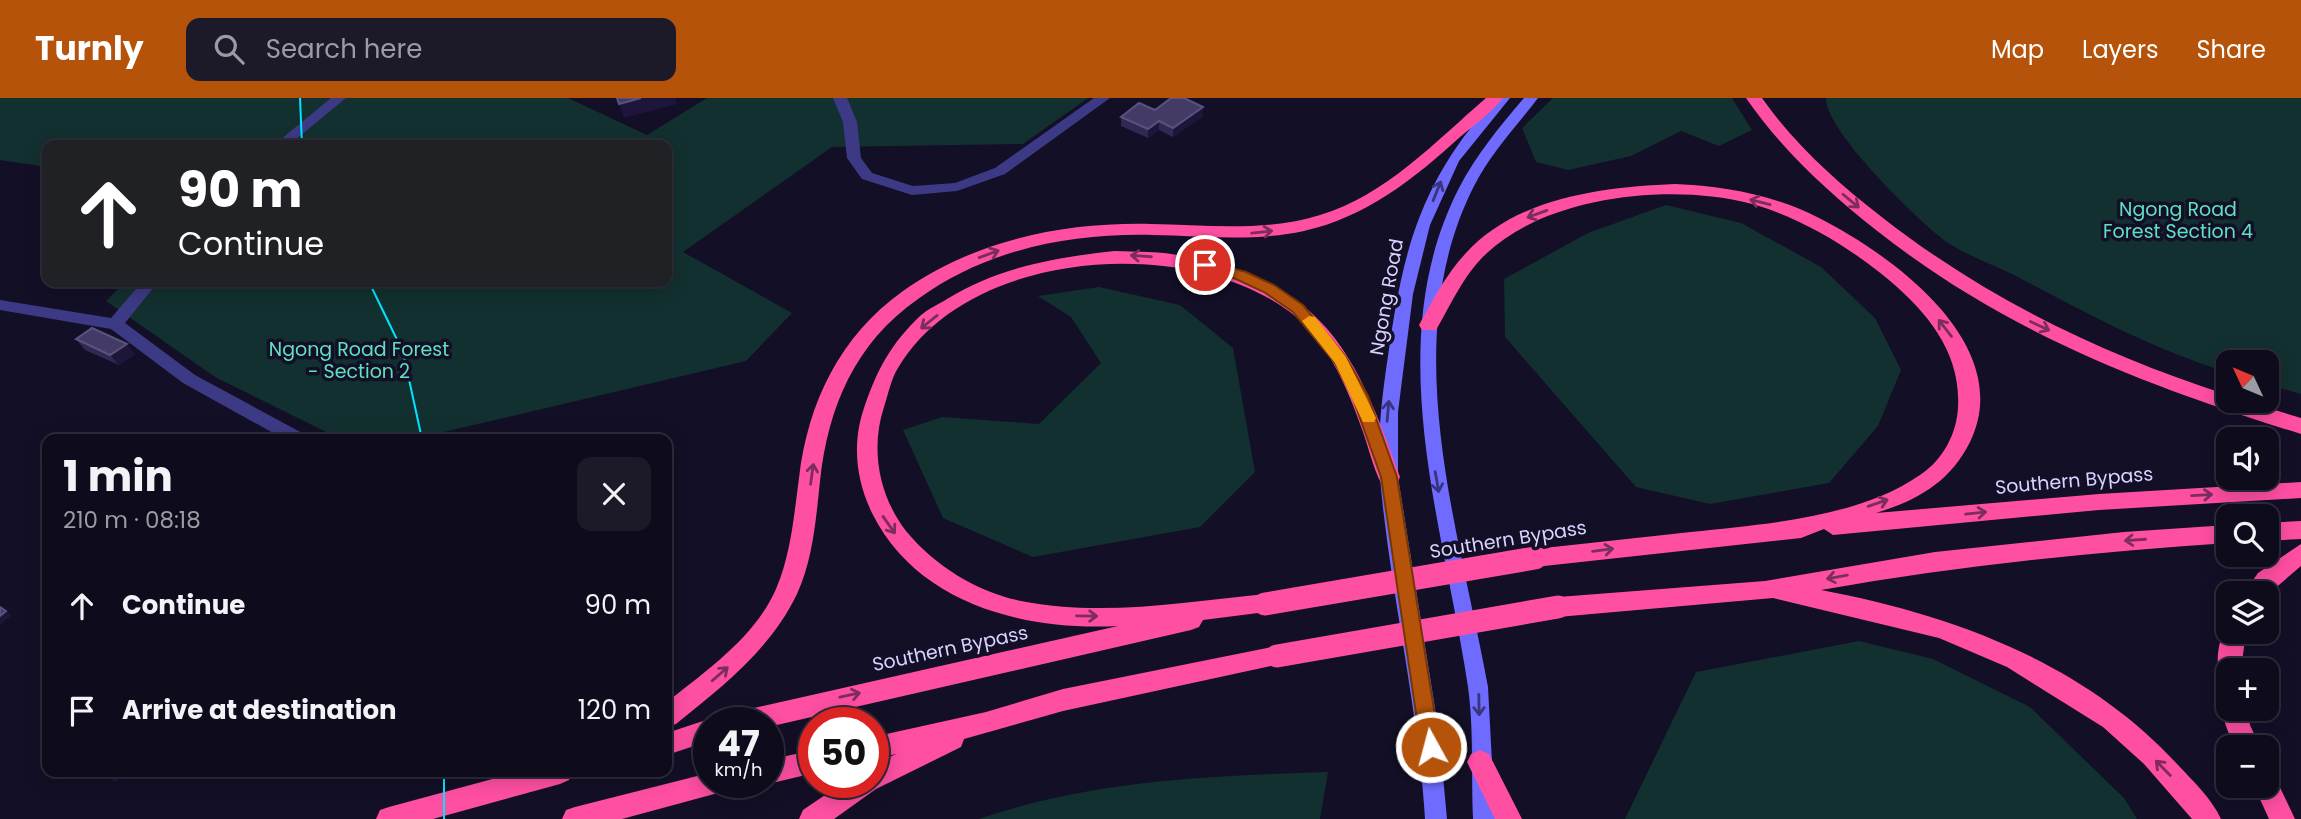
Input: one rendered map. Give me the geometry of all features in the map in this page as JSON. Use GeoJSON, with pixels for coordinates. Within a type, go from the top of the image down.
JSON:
{"type":"FeatureCollection","features":[{"type":"Feature","properties":{"kind":"highway"},"geometry":{"type":"LineString","coordinates":[[672,712],[736,661],[775,613],[791,578],[805,534],[817,428],[835,385],[853,349],[880,320],[911,295],[985,254],[1059,235],[1125,229],[1244,234],[1295,228],[1332,218],[1359,206],[1392,185],[1495,98]]}},
{"type":"Feature","properties":{"kind":"highway"},"geometry":{"type":"LineString","coordinates":[[1754,98],[1798,155],[1915,253],[1965,286],[2021,317],[2145,372],[2301,426]]}},
{"type":"Feature","properties":{"kind":"highway"},"geometry":{"type":"LineString","coordinates":[[1429,325],[1466,263],[1502,231],[1546,210],[1600,195],[1631,190],[1734,196],[1777,206],[1846,238],[1909,287],[1950,334],[1963,360],[1971,405],[1964,435],[1951,458],[1930,480],[1884,501],[1789,530]]}},
{"type":"Feature","properties":{"kind":"highway"},"geometry":{"type":"LineString","coordinates":[[1265,604],[1096,617],[1058,615],[993,603],[953,585],[923,564],[879,510],[868,465],[867,438],[871,406],[883,376],[922,326],[970,292],[1021,271],[1093,257],[1128,255],[1205,265],[1241,276],[1269,289],[1298,308],[1319,332],[1341,360],[1360,396],[1389,477]]}},
{"type":"Feature","properties":{"kind":"highway","name":"Southern Bypass"},"geometry":{"type":"LineString","coordinates":[[784,712],[1265,604],[1535,558],[1789,530],[2099,502],[2301,490]]}},
{"type":"Feature","properties":{"kind":"highway"},"geometry":{"type":"LineString","coordinates":[[2279,531],[2301,530]]}},
{"type":"Feature","properties":{"kind":"highway"},"geometry":{"type":"LineString","coordinates":[[889,744],[986,723],[1063,700],[1277,656],[1558,607],[1765,590],[1935,561],[2124,541],[2216,535]]}},
{"type":"Feature","properties":{"kind":"highway"},"geometry":{"type":"LineString","coordinates":[[2265,581],[2301,553]]}},
{"type":"Feature","properties":{"kind":"highway"},"geometry":{"type":"LineString","coordinates":[[1765,590],[1904,617],[1958,632],[2016,658],[2077,695],[2131,734],[2208,819]]}},
{"type":"Feature","properties":{"kind":"highway"},"geometry":{"type":"LineString","coordinates":[[889,770],[986,723]]}},
{"type":"Feature","properties":{"kind":"highway"},"geometry":{"type":"LineString","coordinates":[[672,742],[693,735]]}},
{"type":"Feature","properties":{"kind":"highway"},"geometry":{"type":"LineString","coordinates":[[1480,762],[1510,819]]}},
{"type":"Feature","properties":{"kind":"highway"},"geometry":{"type":"LineString","coordinates":[[389,819],[542,777]]}},
{"type":"Feature","properties":{"kind":"highway"},"geometry":{"type":"LineString","coordinates":[[575,819],[693,789]]}},
{"type":"Feature","properties":{"kind":"highway"},"geometry":{"type":"LineString","coordinates":[[812,819],[843,798]]}},
{"type":"Feature","properties":{"kind":"highway"},"geometry":{"type":"LineString","coordinates":[[2272,798],[2282,819]]}},
{"type":"Feature","properties":{"kind":"main road","name":"Ngong Road"},"geometry":{"type":"LineString","coordinates":[[1436,819],[1434,770],[1422,678],[1389,477],[1387,414],[1398,325],[1416,238],[1457,149],[1503,98]]}},
{"type":"Feature","properties":{"kind":"main road"},"geometry":{"type":"LineString","coordinates":[[1484,819],[1478,690],[1436,475],[1428,370],[1429,325],[1434,282],[1459,202],[1489,149],[1531,98]]}},
{"type":"Feature","properties":{"kind":"street"},"geometry":{"type":"LineString","coordinates":[[287,140],[339,98]]}},
{"type":"Feature","properties":{"kind":"street"},"geometry":{"type":"LineString","coordinates":[[840,98],[850,122],[854,158],[867,176],[912,191],[957,187],[1000,171],[1103,98]]}},
{"type":"Feature","properties":{"kind":"street"},"geometry":{"type":"LineString","coordinates":[[115,324],[146,287]]}},
{"type":"Feature","properties":{"kind":"street"},"geometry":{"type":"LineString","coordinates":[[0,305],[115,324],[189,379],[289,434]]}},
{"type":"Feature","properties":{"kind":"green space","name":"Ngong Road Forest - Section 2"},"geometry":{"type":"Polygon","coordinates":[[[0,98],[568,98],[647,135],[707,98],[1088,98],[1023,144],[832,147],[683,252],[792,313],[746,361],[435,434],[330,434],[215,377],[106,301],[120,287],[672,287],[672,140],[42,140],[42,166],[0,160],[0,98]]]}},
{"type":"Feature","properties":{"kind":"green space"},"geometry":{"type":"Polygon","coordinates":[[[1553,98],[1732,98],[1752,130],[1719,146],[1681,131],[1631,156],[1568,170],[1536,162],[1522,128],[1553,98]]]}},
{"type":"Feature","properties":{"kind":"green space","name":"Ngong Road Forest Section 4"},"geometry":{"type":"Polygon","coordinates":[[[1826,98],[2301,98],[2301,394],[2279,388],[2279,350],[2216,350],[2216,368],[2119,329],[1956,248],[1926,225],[1872,171],[1839,130],[1829,112],[1826,98]]]}},
{"type":"Feature","properties":{"kind":"green space"},"geometry":{"type":"Polygon","coordinates":[[[1666,205],[1741,223],[1821,267],[1875,318],[1901,370],[1878,426],[1829,483],[1710,504],[1636,487],[1505,337],[1504,279],[1588,233],[1666,205]]]}},
{"type":"Feature","properties":{"kind":"green space"},"geometry":{"type":"Polygon","coordinates":[[[1099,287],[1180,305],[1233,348],[1255,472],[1200,527],[1033,557],[943,518],[903,430],[942,417],[1039,424],[1101,363],[1071,317],[1038,296],[1099,287]]]}},
{"type":"Feature","properties":{"kind":"green space"},"geometry":{"type":"Polygon","coordinates":[[[1859,641],[1933,659],[2030,707],[2124,798],[2137,819],[1625,819],[1696,672],[1859,641]]]}},
{"type":"Feature","properties":{"kind":"green space"},"geometry":{"type":"Polygon","coordinates":[[[1328,772],[1320,819],[979,819],[1065,796],[1152,782],[1328,772]]]}},
{"type":"Feature","properties":{"kind":"building"},"geometry":{"type":"Polygon","coordinates":[[[617,98],[641,98],[619,104],[617,98]]]}},
{"type":"Feature","properties":{"kind":"building"},"geometry":{"type":"Polygon","coordinates":[[[1171,98],[1184,98],[1203,107],[1173,128],[1159,121],[1148,129],[1121,117],[1139,103],[1155,110],[1171,98]]]}},
{"type":"Feature","properties":{"kind":"building"},"geometry":{"type":"Polygon","coordinates":[[[92,328],[127,344],[110,355],[76,339],[92,328]]]}},
{"type":"Feature","properties":{"kind":"tram line"},"geometry":{"type":"LineString","coordinates":[[300,98],[302,140]]}},
{"type":"Feature","properties":{"kind":"tram line"},"geometry":{"type":"LineString","coordinates":[[371,287],[403,352],[421,434]]}},
{"type":"Feature","properties":{"kind":"tram line"},"geometry":{"type":"LineString","coordinates":[[444,777],[444,819]]}},
{"type":"Feature","properties":{"kind":"slow traffic"},"geometry":{"type":"LineString","coordinates":[[1309,321],[1341,360],[1368,418]]}},
{"type":"Feature","properties":{"kind":"route"},"geometry":{"type":"LineString","coordinates":[[1205,265],[1241,276],[1269,289],[1298,308],[1341,360],[1360,396],[1389,477],[1431,747]]}}]}
